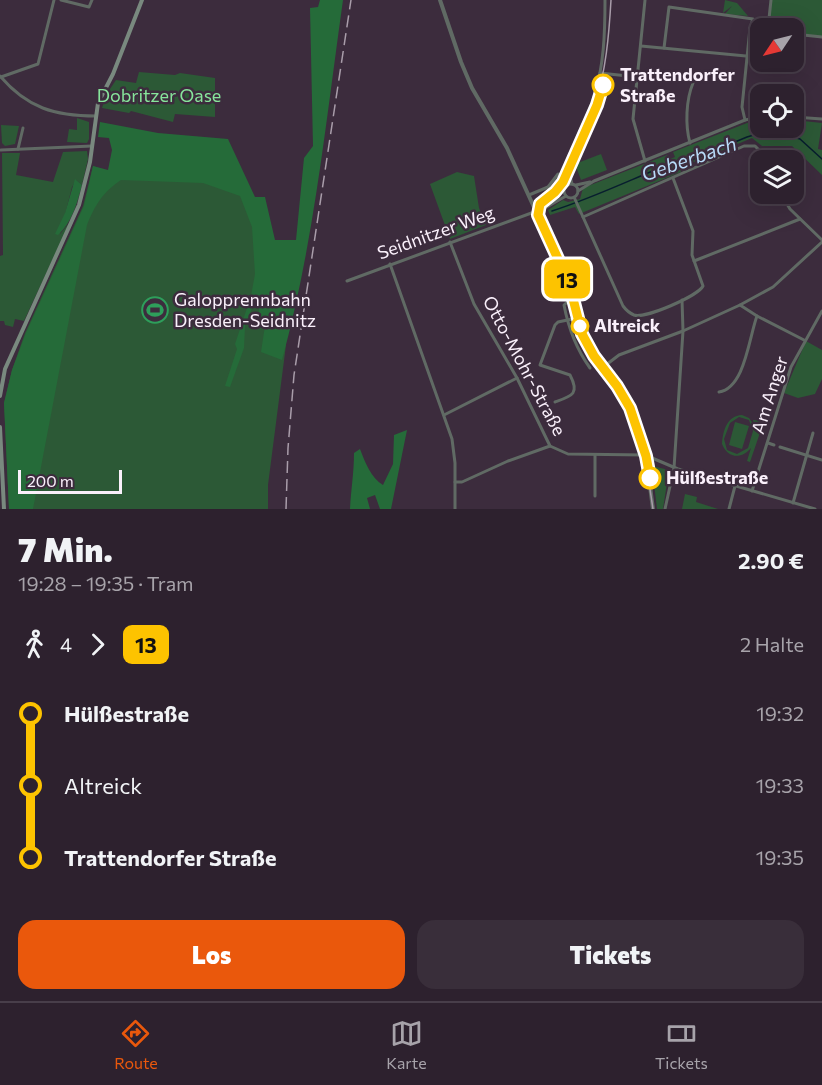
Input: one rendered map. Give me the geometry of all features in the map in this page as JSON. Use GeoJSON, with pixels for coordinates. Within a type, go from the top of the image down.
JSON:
{"type":"FeatureCollection","features":[{"type":"Feature","properties":{"kind":"main road"},"geometry":{"type":"LineString","coordinates":[[0,396],[5,369],[80,205],[93,146],[98,102],[113,74],[142,0]]}},
{"type":"Feature","properties":{"kind":"main road"},"geometry":{"type":"LineString","coordinates":[[0,427],[4,509]]}},
{"type":"Feature","properties":{"kind":"street"},"geometry":{"type":"LineString","coordinates":[[54,0],[38,64],[0,76],[19,96],[47,110],[68,116],[96,116]]}},
{"type":"Feature","properties":{"kind":"street"},"geometry":{"type":"LineString","coordinates":[[61,0],[89,7],[92,0]]}},
{"type":"Feature","properties":{"kind":"street"},"geometry":{"type":"LineString","coordinates":[[441,0],[472,88],[507,148],[573,297],[577,318],[589,350],[629,408],[646,456],[653,509]]}},
{"type":"Feature","properties":{"kind":"street"},"geometry":{"type":"LineString","coordinates":[[574,196],[565,194],[571,185],[568,160],[591,106],[600,73],[605,0]]}},
{"type":"Feature","properties":{"kind":"street"},"geometry":{"type":"LineString","coordinates":[[645,0],[633,125],[645,160]]}},
{"type":"Feature","properties":{"kind":"street"},"geometry":{"type":"LineString","coordinates":[[769,18],[771,0]]}},
{"type":"Feature","properties":{"kind":"street"},"geometry":{"type":"LineString","coordinates":[[664,48],[669,7],[750,19]]}},
{"type":"Feature","properties":{"kind":"street"},"geometry":{"type":"LineString","coordinates":[[745,120],[742,106],[750,28]]}},
{"type":"Feature","properties":{"kind":"street"},"geometry":{"type":"LineString","coordinates":[[804,34],[822,37]]}},
{"type":"Feature","properties":{"kind":"street"},"geometry":{"type":"LineString","coordinates":[[641,46],[747,56]]}},
{"type":"Feature","properties":{"kind":"street"},"geometry":{"type":"LineString","coordinates":[[600,73],[637,77]]}},
{"type":"Feature","properties":{"kind":"street"},"geometry":{"type":"LineString","coordinates":[[690,143],[686,130],[693,83]]}},
{"type":"Feature","properties":{"kind":"street"},"geometry":{"type":"LineString","coordinates":[[804,118],[822,119]]}},
{"type":"Feature","properties":{"kind":"street"},"geometry":{"type":"LineString","coordinates":[[574,196],[594,181],[750,119]]}},
{"type":"Feature","properties":{"kind":"street"},"geometry":{"type":"LineString","coordinates":[[18,149],[23,128]]}},
{"type":"Feature","properties":{"kind":"street"},"geometry":{"type":"LineString","coordinates":[[583,217],[750,145],[759,150]]}},
{"type":"Feature","properties":{"kind":"street"},"geometry":{"type":"LineString","coordinates":[[1,150],[93,146]]}},
{"type":"Feature","properties":{"kind":"street"},"geometry":{"type":"LineString","coordinates":[[529,195],[548,187],[558,174]]}},
{"type":"Feature","properties":{"kind":"street"},"geometry":{"type":"LineString","coordinates":[[574,196],[623,306],[634,315],[645,316],[699,292],[703,286],[691,252],[693,231],[673,178]]}},
{"type":"Feature","properties":{"kind":"street"},"geometry":{"type":"LineString","coordinates":[[571,185],[594,181]]}},
{"type":"Feature","properties":{"kind":"street"},"geometry":{"type":"LineString","coordinates":[[571,185],[578,191]]}},
{"type":"Feature","properties":{"kind":"street","name":"Seidnitzer Weg"},"geometry":{"type":"LineString","coordinates":[[347,281],[536,211],[565,194]]}},
{"type":"Feature","properties":{"kind":"street"},"geometry":{"type":"LineString","coordinates":[[602,368],[620,355],[683,331],[773,287],[822,241],[787,204]]}},
{"type":"Feature","properties":{"kind":"street"},"geometry":{"type":"LineString","coordinates":[[694,261],[800,219]]}},
{"type":"Feature","properties":{"kind":"street","name":"Otto-Mohr-Straße"},"geometry":{"type":"LineString","coordinates":[[450,242],[474,304],[518,378],[550,446],[567,454],[646,456]]}},
{"type":"Feature","properties":{"kind":"street"},"geometry":{"type":"LineString","coordinates":[[390,264],[454,449],[455,509]]}},
{"type":"Feature","properties":{"kind":"street"},"geometry":{"type":"LineString","coordinates":[[573,297],[564,305],[567,320],[590,368]]}},
{"type":"Feature","properties":{"kind":"street"},"geometry":{"type":"LineString","coordinates":[[665,509],[674,468],[683,331],[682,300]]}},
{"type":"Feature","properties":{"kind":"street"},"geometry":{"type":"LineString","coordinates":[[740,305],[805,340]]}},
{"type":"Feature","properties":{"kind":"street","name":"Am Anger"},"geometry":{"type":"LineString","coordinates":[[752,490],[783,390],[805,340],[822,311]]}},
{"type":"Feature","properties":{"kind":"street"},"geometry":{"type":"LineString","coordinates":[[718,392],[724,391],[736,380],[747,354],[748,342],[757,316]]}},
{"type":"Feature","properties":{"kind":"street"},"geometry":{"type":"LineString","coordinates":[[555,402],[571,396],[575,384],[570,375],[540,365],[555,325],[577,318]]}},
{"type":"Feature","properties":{"kind":"street"},"geometry":{"type":"LineString","coordinates":[[444,415],[518,378]]}},
{"type":"Feature","properties":{"kind":"street"},"geometry":{"type":"LineString","coordinates":[[793,503],[813,433]]}},
{"type":"Feature","properties":{"kind":"street"},"geometry":{"type":"LineString","coordinates":[[768,443],[774,445]]}},
{"type":"Feature","properties":{"kind":"street"},"geometry":{"type":"LineString","coordinates":[[455,482],[462,482],[508,460],[550,446]]}},
{"type":"Feature","properties":{"kind":"street"},"geometry":{"type":"LineString","coordinates":[[780,447],[822,460]]}},
{"type":"Feature","properties":{"kind":"street"},"geometry":{"type":"LineString","coordinates":[[595,455],[595,496]]}},
{"type":"Feature","properties":{"kind":"street"},"geometry":{"type":"LineString","coordinates":[[646,456],[674,468],[815,509]]}},
{"type":"Feature","properties":{"kind":"street"},"geometry":{"type":"LineString","coordinates":[[729,509],[735,486]]}},
{"type":"Feature","properties":{"kind":"green space"},"geometry":{"type":"Polygon","coordinates":[[[320,0],[343,0],[311,226],[282,360],[261,352],[266,319],[259,318],[259,303],[256,298],[245,326],[244,348],[230,387],[225,386],[237,349],[235,344],[251,296],[255,274],[252,227],[240,196],[203,183],[121,180],[100,200],[87,225],[33,509],[9,509],[4,403],[12,370],[26,333],[84,206],[93,166],[108,170],[112,150],[109,138],[98,137],[100,122],[158,133],[228,139],[255,197],[265,197],[275,240],[296,240],[304,158],[313,146],[310,8],[318,7],[320,0]]]}},
{"type":"Feature","properties":{"kind":"green space"},"geometry":{"type":"Polygon","coordinates":[[[725,0],[737,3],[748,16],[725,14],[732,6],[723,13],[725,0]]]}},
{"type":"Feature","properties":{"kind":"green space"},"geometry":{"type":"Polygon","coordinates":[[[771,0],[822,0],[822,37],[804,35],[804,18],[769,18],[771,0]]]}},
{"type":"Feature","properties":{"kind":"green space","name":"Dobritzer Oase"},"geometry":{"type":"Polygon","coordinates":[[[139,72],[175,75],[180,73],[215,78],[215,117],[175,114],[173,122],[131,111],[129,113],[102,108],[106,95],[116,80],[136,83],[139,72]]]}},
{"type":"Feature","properties":{"kind":"green space"},"geometry":{"type":"Polygon","coordinates":[[[77,118],[89,122],[87,143],[67,142],[69,129],[77,130],[77,118]]]}},
{"type":"Feature","properties":{"kind":"green space"},"geometry":{"type":"Polygon","coordinates":[[[804,121],[822,123],[818,149],[822,150],[822,175],[804,158],[804,150],[796,150],[792,146],[762,146],[752,138],[804,138],[804,121]]]}},
{"type":"Feature","properties":{"kind":"green space"},"geometry":{"type":"Polygon","coordinates":[[[750,122],[750,138],[752,138],[680,168],[681,172],[579,214],[575,207],[550,215],[548,210],[563,200],[568,202],[580,199],[583,188],[667,155],[670,159],[675,157],[673,152],[750,122]]]}},
{"type":"Feature","properties":{"kind":"green space"},"geometry":{"type":"Polygon","coordinates":[[[1,125],[19,126],[15,144],[5,146],[2,143],[1,125]]]}},
{"type":"Feature","properties":{"kind":"green space"},"geometry":{"type":"Polygon","coordinates":[[[87,151],[88,159],[82,185],[76,180],[72,187],[60,234],[70,222],[24,321],[15,319],[13,327],[5,325],[4,321],[0,321],[0,256],[3,255],[2,153],[20,153],[16,175],[53,182],[63,152],[87,151]]]}},
{"type":"Feature","properties":{"kind":"green space"},"geometry":{"type":"Polygon","coordinates":[[[601,154],[607,170],[581,180],[575,164],[601,154]]]}},
{"type":"Feature","properties":{"kind":"green space","name":"Galopprennbahn Dresden-Seidnitz"},"geometry":{"type":"Polygon","coordinates":[[[93,166],[108,171],[239,171],[286,345],[268,485],[268,509],[9,509],[4,403],[12,370],[25,333],[83,206],[93,166]]]}},
{"type":"Feature","properties":{"kind":"green space"},"geometry":{"type":"Polygon","coordinates":[[[457,172],[474,176],[479,208],[486,225],[450,239],[430,184],[457,172]]]}},
{"type":"Feature","properties":{"kind":"green space"},"geometry":{"type":"Polygon","coordinates":[[[75,179],[82,185],[76,206],[67,224],[58,235],[55,234],[65,213],[75,179]]]}},
{"type":"Feature","properties":{"kind":"green space"},"geometry":{"type":"Polygon","coordinates":[[[806,341],[822,350],[822,379],[815,394],[798,398],[784,393],[806,341]]]}},
{"type":"Feature","properties":{"kind":"green space"},"geometry":{"type":"Polygon","coordinates":[[[742,415],[749,418],[754,425],[753,420],[764,421],[750,462],[747,461],[751,448],[744,454],[735,456],[731,455],[722,444],[723,434],[729,421],[742,415]],[[739,417],[730,423],[724,439],[727,450],[737,454],[748,448],[753,431],[749,420],[739,417]]]}},
{"type":"Feature","properties":{"kind":"green space"},"geometry":{"type":"Polygon","coordinates":[[[735,422],[749,426],[742,449],[729,445],[735,422]]]}},
{"type":"Feature","properties":{"kind":"green space"},"geometry":{"type":"Polygon","coordinates":[[[407,430],[391,509],[380,509],[375,495],[367,498],[370,509],[350,509],[354,453],[360,449],[372,474],[383,485],[393,464],[394,435],[407,430]]]}},
{"type":"Feature","properties":{"kind":"green space"},"geometry":{"type":"Polygon","coordinates":[[[652,466],[669,470],[663,509],[657,509],[652,466]]]}},
{"type":"Feature","properties":{"kind":"green space"},"geometry":{"type":"Polygon","coordinates":[[[685,494],[697,497],[696,502],[718,509],[682,509],[685,494]]]}},
{"type":"Feature","properties":{"kind":"waterway","name":"Geberbach"},"geometry":{"type":"LineString","coordinates":[[552,211],[672,163],[684,163],[764,132],[772,131],[800,139],[822,159]]}},
{"type":"Feature","properties":{"kind":"tram line"},"geometry":{"type":"LineString","coordinates":[[611,0],[608,40],[595,104],[561,180],[540,202],[537,213],[538,220],[568,283],[584,341],[626,403],[638,432],[653,509]]}},
{"type":"Feature","properties":{"kind":"tram line","name":"13"},"geometry":{"type":"LineString","coordinates":[[603,85],[597,105],[563,182],[555,192],[543,200],[538,215],[569,283],[582,334],[594,356],[617,386],[630,408],[646,456],[650,478]]}},
{"type":"Feature","properties":{"kind":"railway"},"geometry":{"type":"LineString","coordinates":[[286,509],[294,375],[351,0]]}},
{"type":"Feature","properties":{"kind":"place","name":"Trattendorfer Straße"},"geometry":{"type":"Point","coordinates":[603,85]}},
{"type":"Feature","properties":{"kind":"place","name":"Galopprennbahn Dresden-Seidnitz"},"geometry":{"type":"Point","coordinates":[155,310]}},
{"type":"Feature","properties":{"kind":"place","name":"Altreick"},"geometry":{"type":"Point","coordinates":[580,326]}},
{"type":"Feature","properties":{"kind":"place","name":"Hülßestraße"},"geometry":{"type":"Point","coordinates":[650,478]}}]}
